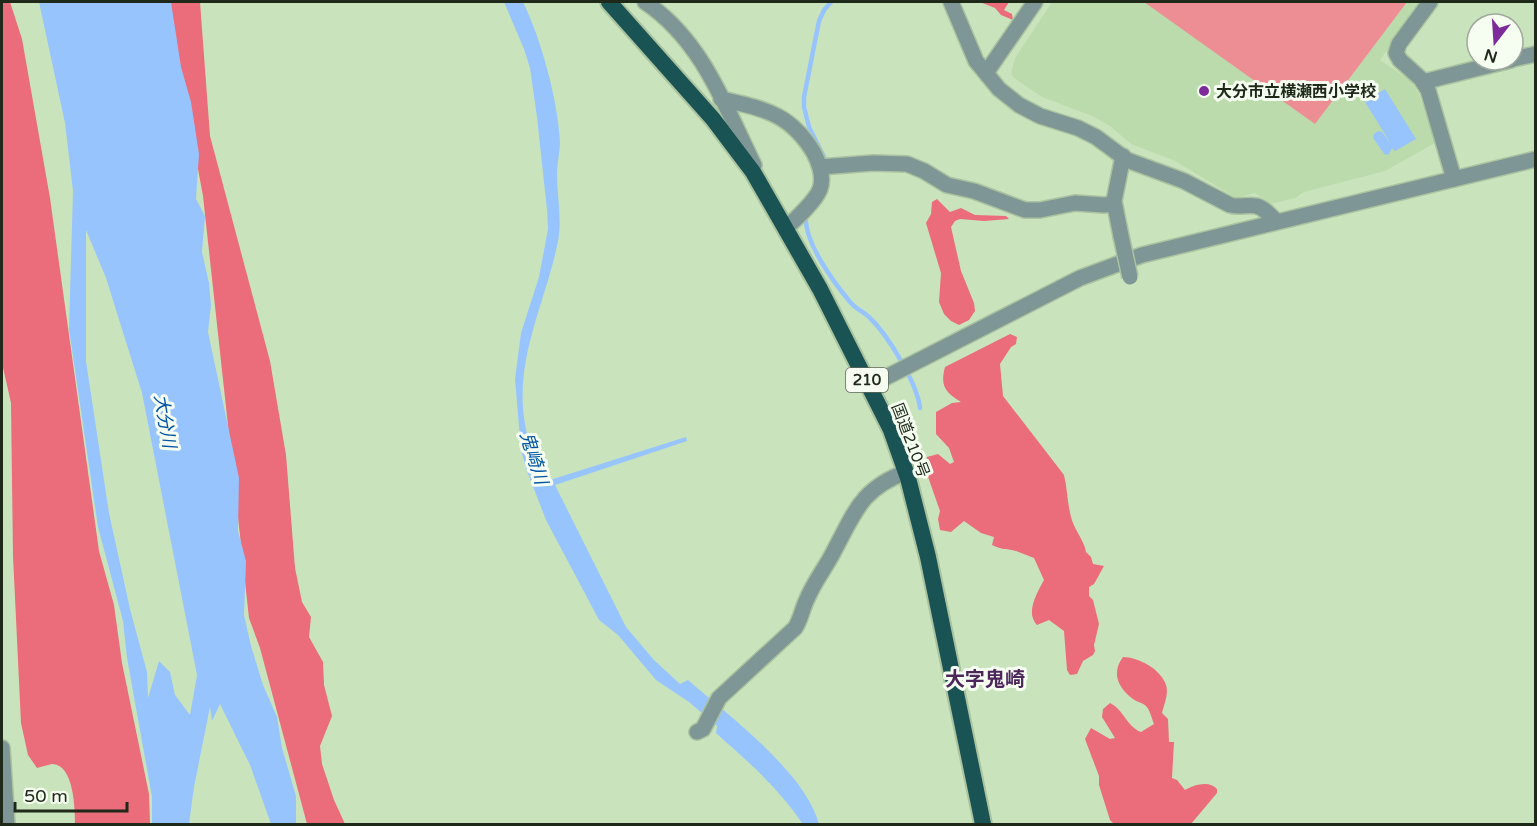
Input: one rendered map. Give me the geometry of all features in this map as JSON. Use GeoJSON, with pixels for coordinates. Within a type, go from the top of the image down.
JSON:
{"type":"FeatureCollection","features":[{"type":"Feature","properties":{"kind":"highway","name":"国道210号"},"geometry":{"type":"LineString","coordinates":[[609,2],[717,124],[746,161],[771,200],[891,430],[906,472],[930,565],[983,825]]}},
{"type":"Feature","properties":{"kind":"street"},"geometry":{"type":"LineString","coordinates":[[645,2],[666,16],[689,41],[700,58],[771,200]]}},
{"type":"Feature","properties":{"kind":"street"},"geometry":{"type":"LineString","coordinates":[[951,2],[976,61],[1009,97],[1029,112],[1078,128],[1130,161],[1184,181],[1230,205],[1260,207],[1276,222]]}},
{"type":"Feature","properties":{"kind":"street"},"geometry":{"type":"LineString","coordinates":[[986,73],[1035,2]]}},
{"type":"Feature","properties":{"kind":"street"},"geometry":{"type":"LineString","coordinates":[[1430,2],[1396,50],[1397,58],[1423,82],[1430,96],[1454,179]]}},
{"type":"Feature","properties":{"kind":"street"},"geometry":{"type":"LineString","coordinates":[[1423,82],[1465,72]]}},
{"type":"Feature","properties":{"kind":"street"},"geometry":{"type":"LineString","coordinates":[[721,99],[754,107],[788,122],[807,142],[820,167],[819,191],[786,228]]}},
{"type":"Feature","properties":{"kind":"street"},"geometry":{"type":"LineString","coordinates":[[1123,156],[1114,204],[1130,277]]}},
{"type":"Feature","properties":{"kind":"street"},"geometry":{"type":"LineString","coordinates":[[869,386],[1105,268],[1185,243],[1536,159]]}},
{"type":"Feature","properties":{"kind":"street"},"geometry":{"type":"LineString","coordinates":[[820,167],[873,163],[908,164],[947,185],[974,191],[1025,210],[1041,210],[1075,203],[1114,204]]}},
{"type":"Feature","properties":{"kind":"street"},"geometry":{"type":"LineString","coordinates":[[700,731],[716,701],[800,621],[809,594],[851,517],[863,500],[880,483],[906,472]]}},
{"type":"Feature","properties":{"kind":"street"},"geometry":{"type":"LineString","coordinates":[[2,748],[7,825]]}},
{"type":"Feature","properties":{"kind":"shaded area"},"geometry":{"type":"Polygon","coordinates":[[[2,2],[10,2],[22,39],[50,198],[99,551],[114,605],[122,663],[149,794],[150,824],[75,824],[72,788],[65,771],[52,764],[37,768],[28,755],[21,723],[13,556],[11,403],[2,363],[2,2]]]}},
{"type":"Feature","properties":{"kind":"shaded area"},"geometry":{"type":"Polygon","coordinates":[[[167,2],[200,2],[210,136],[270,361],[286,455],[295,568],[302,602],[311,617],[309,637],[323,662],[324,685],[332,716],[320,746],[322,764],[345,824],[307,824],[260,648],[249,618],[203,196],[167,2]]]}},
{"type":"Feature","properties":{"kind":"shaded area"},"geometry":{"type":"Polygon","coordinates":[[[980,2],[1009,2],[1004,10],[1012,14],[1013,20],[1001,15],[995,8],[980,2]]]}},
{"type":"Feature","properties":{"kind":"shaded area"},"geometry":{"type":"Polygon","coordinates":[[[1052,2],[1423,2],[1380,60],[1410,80],[1419,94],[1435,143],[1385,171],[1304,192],[1295,198],[1271,204],[1255,193],[1236,198],[1175,161],[1131,144],[1110,126],[1092,116],[1042,97],[1014,78],[1011,74],[1015,58],[1052,2]]]}},
{"type":"Feature","properties":{"kind":"shaded area"},"geometry":{"type":"Polygon","coordinates":[[[1144,2],[1407,2],[1315,124],[1144,2]]]}},
{"type":"Feature","properties":{"kind":"shaded area"},"geometry":{"type":"Polygon","coordinates":[[[937,199],[950,212],[961,208],[975,215],[1006,216],[1009,219],[984,221],[960,219],[955,221],[951,227],[961,271],[975,311],[969,320],[959,325],[944,314],[939,302],[941,273],[926,223],[931,214],[932,202],[937,199]]]}},
{"type":"Feature","properties":{"kind":"shaded area"},"geometry":{"type":"Polygon","coordinates":[[[1010,334],[1017,337],[1016,344],[1011,347],[1000,364],[1003,396],[1064,475],[1073,523],[1093,564],[1104,566],[1094,584],[1089,587],[1089,596],[1093,600],[1099,624],[1094,645],[1095,651],[1083,661],[1077,674],[1070,675],[1067,670],[1064,631],[1049,620],[1037,625],[1032,615],[1033,603],[1044,580],[1034,558],[992,545],[994,537],[981,533],[964,521],[951,532],[940,530],[938,519],[940,511],[926,471],[927,457],[938,454],[950,464],[954,462],[949,448],[936,434],[936,412],[952,403],[961,402],[945,388],[943,379],[945,367],[1010,334]]]}},
{"type":"Feature","properties":{"kind":"shaded area"},"geometry":{"type":"Polygon","coordinates":[[[1123,657],[1148,665],[1159,674],[1166,685],[1167,695],[1162,713],[1168,719],[1169,742],[1174,742],[1172,778],[1177,780],[1185,790],[1206,784],[1217,789],[1217,793],[1191,824],[1114,824],[1110,820],[1099,785],[1099,776],[1085,739],[1091,728],[1110,739],[1115,738],[1102,717],[1103,709],[1110,703],[1136,730],[1141,732],[1154,724],[1146,706],[1133,699],[1120,685],[1117,669],[1123,657]]]}},
{"type":"Feature","properties":{"kind":"water","name":"大分川"},"geometry":{"type":"Polygon","coordinates":[[[39,2],[171,2],[181,67],[191,102],[199,154],[196,199],[205,216],[202,252],[211,305],[208,332],[239,478],[238,531],[246,561],[244,615],[263,685],[277,717],[282,748],[296,796],[296,824],[271,824],[250,765],[220,704],[212,721],[210,707],[189,824],[152,824],[152,797],[127,658],[123,621],[98,527],[69,329],[73,191],[65,123],[39,2]],[[86,230],[86,361],[109,513],[130,609],[147,672],[148,698],[159,661],[170,672],[175,695],[190,715],[197,675],[142,393],[106,278],[86,230]]]}},
{"type":"Feature","properties":{"kind":"water","name":"鬼崎川"},"geometry":{"type":"Polygon","coordinates":[[[504,2],[523,2],[530,17],[542,51],[559,125],[557,173],[559,237],[532,334],[524,378],[525,424],[536,463],[545,469],[550,480],[686,437],[687,441],[555,485],[626,627],[654,660],[680,684],[688,680],[764,746],[798,785],[811,804],[819,824],[802,823],[773,786],[716,733],[717,726],[689,702],[656,680],[618,635],[599,620],[546,520],[527,471],[521,450],[515,379],[521,333],[539,277],[548,229],[530,68],[504,2]]]}},
{"type":"Feature","properties":{"kind":"water"},"geometry":{"type":"Polygon","coordinates":[[[1385,89],[1416,139],[1395,151],[1392,148],[1389,154],[1385,155],[1373,138],[1374,134],[1378,131],[1382,132],[1391,144],[1365,102],[1385,89]]]}},
{"type":"Feature","properties":{"kind":"waterway"},"geometry":{"type":"LineString","coordinates":[[827,163],[809,127],[804,97],[819,21],[831,2]]}},
{"type":"Feature","properties":{"kind":"waterway"},"geometry":{"type":"LineString","coordinates":[[806,215],[809,237],[821,261],[851,303],[877,325],[893,347],[908,373],[920,408]]}},
{"type":"Feature","properties":{"kind":"place","name":"大分市立横瀬西小学校"},"geometry":{"type":"Point","coordinates":[1204,91]}},
{"type":"Feature","properties":{"kind":"district","name":"大字鬼崎"},"geometry":{"type":"Point","coordinates":[985,679]}}]}
